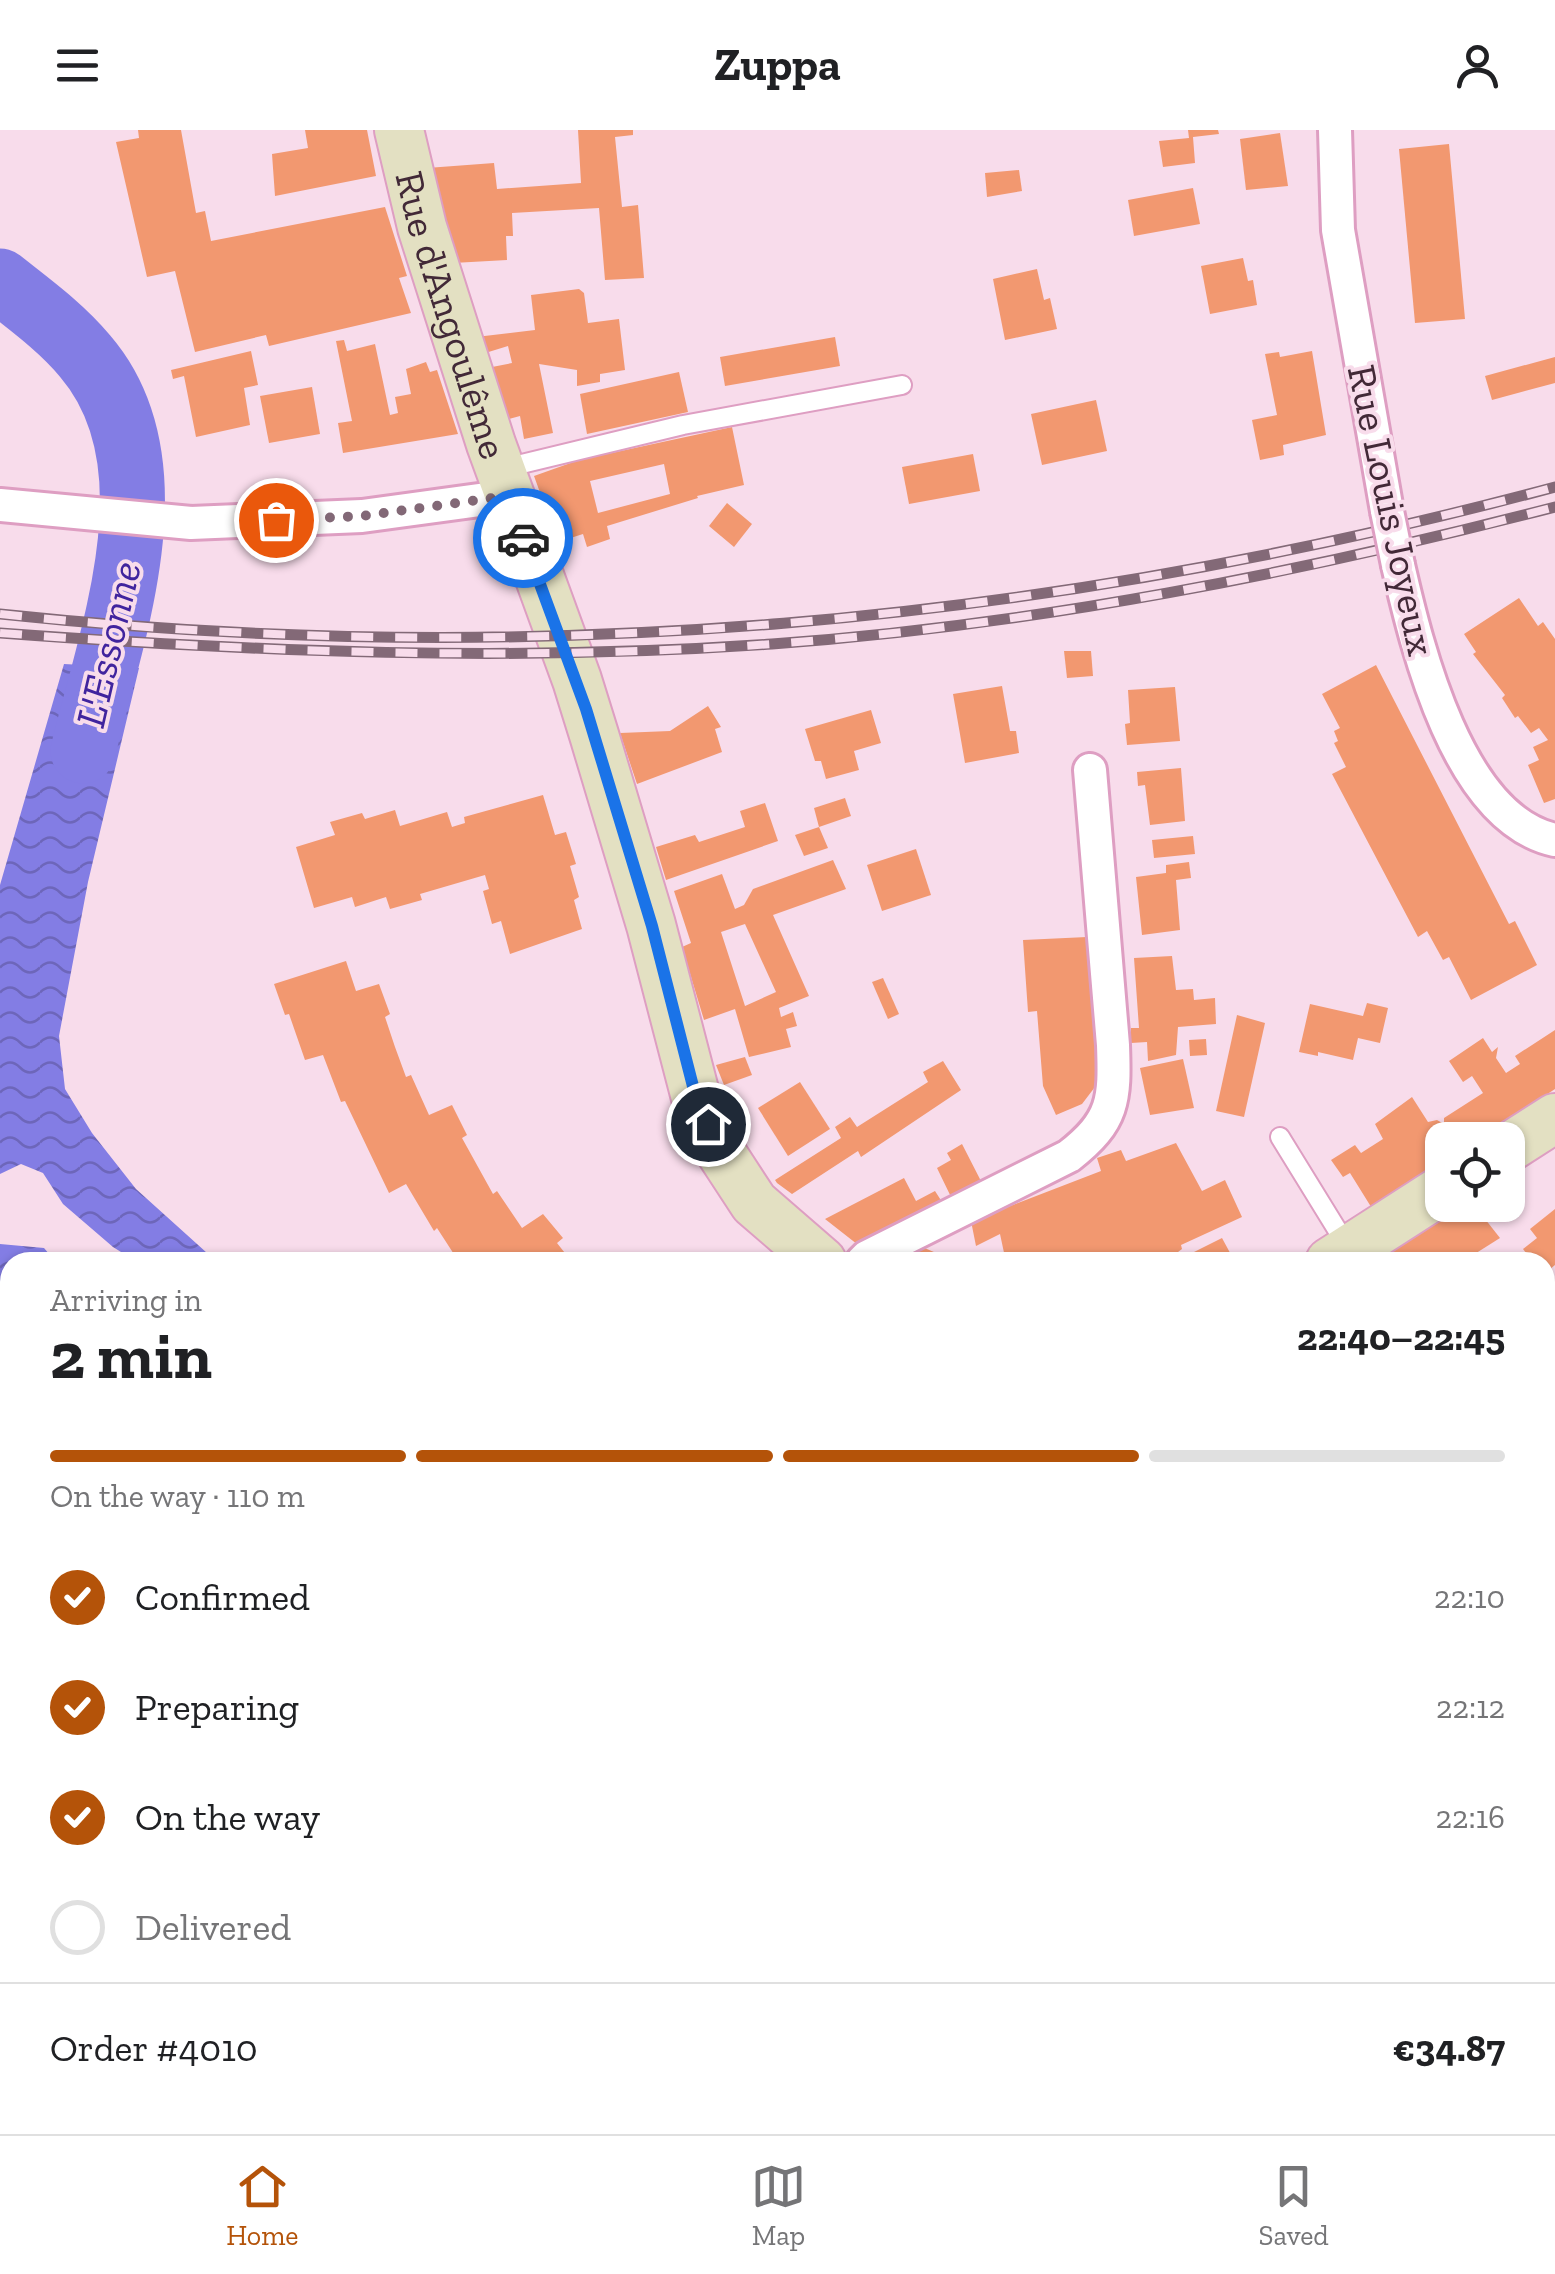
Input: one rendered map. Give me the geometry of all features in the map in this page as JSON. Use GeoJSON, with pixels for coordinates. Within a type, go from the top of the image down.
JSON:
{"type":"FeatureCollection","features":[{"type":"Feature","properties":{"kind":"street","name":"Rue d'Angoulême"},"geometry":{"type":"LineString","coordinates":[[399,130],[422,227],[503,483],[581,694],[652,926],[696,1098],[720,1150],[754,1203],[810,1252]]}},
{"type":"Feature","properties":{"kind":"street","name":"Rue Louis Joyeux"},"geometry":{"type":"LineString","coordinates":[[1335,130],[1338,230],[1387,511],[1414,635],[1432,684],[1477,780],[1512,820],[1536,836],[1555,840]]}},
{"type":"Feature","properties":{"kind":"street"},"geometry":{"type":"LineString","coordinates":[[0,505],[177,523],[362,516],[503,483]]}},
{"type":"Feature","properties":{"kind":"street"},"geometry":{"type":"LineString","coordinates":[[877,1252],[1069,1156],[1094,1136],[1109,1111],[1114,1080],[1113,1044],[1090,770]]}},
{"type":"Feature","properties":{"kind":"street"},"geometry":{"type":"LineString","coordinates":[[1525,1137],[1555,1118]]}},
{"type":"Feature","properties":{"kind":"street"},"geometry":{"type":"LineString","coordinates":[[1346,1252],[1425,1201]]}},
{"type":"Feature","properties":{"kind":"lane"},"geometry":{"type":"LineString","coordinates":[[503,483],[683,425],[902,385]]}},
{"type":"Feature","properties":{"kind":"lane"},"geometry":{"type":"LineString","coordinates":[[1280,1137],[1338,1252]]}},
{"type":"Feature","properties":{"kind":"water"},"geometry":{"type":"Polygon","coordinates":[[[64,664],[139,668],[88,882],[59,1036],[65,1089],[92,1133],[136,1189],[206,1252],[121,1252],[63,1204],[43,1173],[21,1164],[0,1174],[0,885],[64,664]]]}},
{"type":"Feature","properties":{"kind":"water"},"geometry":{"type":"Polygon","coordinates":[[[0,1244],[44,1248],[47,1252],[0,1252],[0,1244]]]}},
{"type":"Feature","properties":{"kind":"building"},"geometry":{"type":"Polygon","coordinates":[[[138,130],[181,130],[196,213],[205,211],[211,241],[385,207],[407,276],[399,278],[411,313],[269,346],[266,335],[195,352],[175,271],[147,277],[116,142],[139,138],[138,130]]]}},
{"type":"Feature","properties":{"kind":"building"},"geometry":{"type":"Polygon","coordinates":[[[305,130],[367,130],[376,176],[275,196],[272,154],[308,148],[305,130]]]}},
{"type":"Feature","properties":{"kind":"building"},"geometry":{"type":"Polygon","coordinates":[[[578,130],[633,130],[633,135],[615,137],[622,207],[638,205],[644,278],[605,280],[599,208],[512,213],[513,236],[506,236],[507,260],[453,263],[427,168],[494,163],[497,189],[581,183],[578,130]]]}},
{"type":"Feature","properties":{"kind":"building"},"geometry":{"type":"Polygon","coordinates":[[[1188,130],[1218,130],[1219,134],[1193,137],[1195,163],[1163,167],[1159,141],[1189,138],[1188,130]]]}},
{"type":"Feature","properties":{"kind":"building"},"geometry":{"type":"Polygon","coordinates":[[[1280,133],[1288,186],[1246,190],[1240,139],[1280,133]]]}},
{"type":"Feature","properties":{"kind":"building"},"geometry":{"type":"Polygon","coordinates":[[[1449,144],[1465,319],[1415,323],[1399,149],[1449,144]]]}},
{"type":"Feature","properties":{"kind":"building"},"geometry":{"type":"Polygon","coordinates":[[[1019,170],[1022,191],[987,197],[985,173],[1019,170]]]}},
{"type":"Feature","properties":{"kind":"building"},"geometry":{"type":"Polygon","coordinates":[[[1193,188],[1200,224],[1134,236],[1128,200],[1193,188]]]}},
{"type":"Feature","properties":{"kind":"building"},"geometry":{"type":"Polygon","coordinates":[[[1243,258],[1248,281],[1253,280],[1257,305],[1210,314],[1201,266],[1243,258]]]}},
{"type":"Feature","properties":{"kind":"building"},"geometry":{"type":"Polygon","coordinates":[[[1037,269],[1044,300],[1050,298],[1057,329],[1005,340],[993,279],[1037,269]]]}},
{"type":"Feature","properties":{"kind":"building"},"geometry":{"type":"Polygon","coordinates":[[[579,289],[584,293],[588,323],[619,319],[625,370],[600,374],[600,382],[577,386],[577,370],[539,364],[553,433],[524,439],[520,416],[505,420],[487,368],[512,363],[508,346],[482,354],[476,337],[535,330],[531,295],[579,289]]]}},
{"type":"Feature","properties":{"kind":"building"},"geometry":{"type":"Polygon","coordinates":[[[835,337],[840,366],[725,386],[720,357],[835,337]]]}},
{"type":"Feature","properties":{"kind":"building"},"geometry":{"type":"Polygon","coordinates":[[[344,340],[347,351],[375,344],[390,415],[398,413],[395,397],[411,394],[406,369],[426,362],[430,372],[437,370],[458,434],[343,453],[338,423],[352,421],[336,341],[344,340]]]}},
{"type":"Feature","properties":{"kind":"building"},"geometry":{"type":"Polygon","coordinates":[[[251,351],[258,385],[244,388],[250,425],[196,437],[184,376],[173,379],[171,370],[251,351]]]}},
{"type":"Feature","properties":{"kind":"building"},"geometry":{"type":"Polygon","coordinates":[[[1312,351],[1326,435],[1283,445],[1284,455],[1260,460],[1252,420],[1277,415],[1265,354],[1279,352],[1280,357],[1312,351]]]}},
{"type":"Feature","properties":{"kind":"building"},"geometry":{"type":"Polygon","coordinates":[[[1555,357],[1555,383],[1492,400],[1485,376],[1555,357]]]}},
{"type":"Feature","properties":{"kind":"building"},"geometry":{"type":"Polygon","coordinates":[[[679,372],[688,412],[587,434],[580,394],[679,372]]]}},
{"type":"Feature","properties":{"kind":"building"},"geometry":{"type":"Polygon","coordinates":[[[312,387],[320,434],[269,443],[260,396],[312,387]]]}},
{"type":"Feature","properties":{"kind":"building"},"geometry":{"type":"Polygon","coordinates":[[[1096,400],[1107,451],[1042,465],[1031,414],[1096,400]]]}},
{"type":"Feature","properties":{"kind":"building"},"geometry":{"type":"Polygon","coordinates":[[[732,427],[744,485],[607,526],[610,539],[587,547],[583,534],[558,542],[534,476],[579,460],[732,427]],[[664,464],[590,481],[598,513],[670,494],[664,464]]]}},
{"type":"Feature","properties":{"kind":"building"},"geometry":{"type":"Polygon","coordinates":[[[973,454],[980,491],[909,504],[902,467],[973,454]]]}},
{"type":"Feature","properties":{"kind":"building"},"geometry":{"type":"Polygon","coordinates":[[[727,503],[752,524],[734,547],[709,526],[727,503]]]}},
{"type":"Feature","properties":{"kind":"building"},"geometry":{"type":"Polygon","coordinates":[[[1519,598],[1538,626],[1543,622],[1555,639],[1555,799],[1544,803],[1528,765],[1539,760],[1533,747],[1548,740],[1539,728],[1531,733],[1518,716],[1515,718],[1502,698],[1505,695],[1473,654],[1476,652],[1464,634],[1519,598]]]}},
{"type":"Feature","properties":{"kind":"building"},"geometry":{"type":"Polygon","coordinates":[[[1064,651],[1091,651],[1093,676],[1067,678],[1064,651]]]}},
{"type":"Feature","properties":{"kind":"building"},"geometry":{"type":"Polygon","coordinates":[[[1376,665],[1509,924],[1515,921],[1537,965],[1471,1000],[1449,957],[1443,960],[1427,931],[1418,937],[1332,774],[1346,767],[1334,743],[1338,741],[1334,731],[1340,728],[1322,694],[1376,665]]]}},
{"type":"Feature","properties":{"kind":"building"},"geometry":{"type":"Polygon","coordinates":[[[1002,686],[1010,731],[1016,731],[1019,753],[965,763],[953,694],[1002,686]]]}},
{"type":"Feature","properties":{"kind":"building"},"geometry":{"type":"Polygon","coordinates":[[[1175,687],[1180,741],[1127,745],[1128,690],[1175,687]]]}},
{"type":"Feature","properties":{"kind":"building"},"geometry":{"type":"Polygon","coordinates":[[[708,706],[721,727],[715,729],[722,752],[637,784],[620,733],[670,731],[708,706]]]}},
{"type":"Feature","properties":{"kind":"building"},"geometry":{"type":"Polygon","coordinates":[[[871,710],[881,743],[854,751],[859,770],[826,779],[821,761],[815,761],[805,729],[871,710]]]}},
{"type":"Feature","properties":{"kind":"building"},"geometry":{"type":"Polygon","coordinates":[[[1181,768],[1185,821],[1150,825],[1145,785],[1138,786],[1137,772],[1181,768]]]}},
{"type":"Feature","properties":{"kind":"building"},"geometry":{"type":"Polygon","coordinates":[[[543,795],[555,835],[566,832],[576,864],[570,866],[579,897],[574,900],[582,929],[510,954],[501,921],[492,924],[483,891],[489,889],[485,875],[420,894],[422,900],[390,909],[386,897],[355,907],[352,897],[314,908],[296,847],[335,835],[330,822],[362,813],[365,819],[395,810],[400,826],[447,812],[452,827],[465,823],[464,817],[543,795]]]}},
{"type":"Feature","properties":{"kind":"building"},"geometry":{"type":"Polygon","coordinates":[[[845,798],[851,816],[819,827],[814,808],[845,798]]]}},
{"type":"Feature","properties":{"kind":"building"},"geometry":{"type":"Polygon","coordinates":[[[765,803],[778,841],[666,880],[656,847],[695,835],[699,842],[745,827],[740,811],[765,803]]]}},
{"type":"Feature","properties":{"kind":"building"},"geometry":{"type":"Polygon","coordinates":[[[819,827],[828,848],[804,856],[795,835],[819,827]]]}},
{"type":"Feature","properties":{"kind":"building"},"geometry":{"type":"Polygon","coordinates":[[[1193,836],[1195,854],[1154,858],[1152,840],[1193,836]]]}},
{"type":"Feature","properties":{"kind":"building"},"geometry":{"type":"Polygon","coordinates":[[[916,849],[931,895],[882,911],[867,865],[916,849]]]}},
{"type":"Feature","properties":{"kind":"building"},"geometry":{"type":"Polygon","coordinates":[[[833,860],[846,889],[773,915],[809,996],[779,1008],[781,1017],[793,1012],[797,1026],[786,1029],[791,1047],[749,1057],[735,1009],[704,1020],[682,947],[691,943],[674,891],[722,874],[735,909],[744,905],[753,889],[833,860]],[[745,924],[721,932],[745,1006],[776,992],[745,924]]]}},
{"type":"Feature","properties":{"kind":"building"},"geometry":{"type":"Polygon","coordinates":[[[1189,862],[1191,878],[1176,880],[1180,930],[1142,935],[1136,877],[1166,873],[1166,865],[1189,862]]]}},
{"type":"Feature","properties":{"kind":"building"},"geometry":{"type":"Polygon","coordinates":[[[1087,937],[1098,1083],[1082,1104],[1056,1115],[1043,1086],[1037,1011],[1028,1012],[1023,940],[1087,937]]]}},
{"type":"Feature","properties":{"kind":"building"},"geometry":{"type":"Polygon","coordinates":[[[1172,956],[1176,990],[1193,989],[1194,1000],[1215,998],[1216,1024],[1178,1027],[1176,1055],[1148,1061],[1147,1042],[1131,1043],[1131,1028],[1139,1028],[1134,958],[1172,956]]]}},
{"type":"Feature","properties":{"kind":"building"},"geometry":{"type":"Polygon","coordinates":[[[346,961],[356,991],[379,984],[390,1014],[385,1017],[406,1077],[411,1075],[429,1115],[452,1105],[467,1135],[462,1138],[493,1194],[497,1191],[522,1228],[543,1214],[563,1238],[557,1243],[564,1252],[453,1252],[437,1228],[434,1231],[406,1184],[389,1193],[345,1101],[341,1102],[323,1055],[305,1060],[274,984],[346,961]]]}},
{"type":"Feature","properties":{"kind":"building"},"geometry":{"type":"Polygon","coordinates":[[[883,978],[899,1014],[888,1019],[872,982],[883,978]]]}},
{"type":"Feature","properties":{"kind":"building"},"geometry":{"type":"Polygon","coordinates":[[[1367,1003],[1388,1008],[1380,1043],[1358,1038],[1353,1060],[1299,1052],[1310,1004],[1363,1016],[1367,1003]]]}},
{"type":"Feature","properties":{"kind":"building"},"geometry":{"type":"Polygon","coordinates":[[[1237,1015],[1265,1023],[1244,1117],[1216,1111],[1237,1015]]]}},
{"type":"Feature","properties":{"kind":"building"},"geometry":{"type":"Polygon","coordinates":[[[1555,1030],[1555,1089],[1505,1122],[1444,1122],[1444,1118],[1483,1093],[1472,1076],[1463,1082],[1449,1061],[1483,1038],[1492,1052],[1498,1047],[1496,1058],[1506,1073],[1520,1064],[1515,1056],[1555,1030]]]}},
{"type":"Feature","properties":{"kind":"building"},"geometry":{"type":"Polygon","coordinates":[[[1206,1039],[1207,1055],[1190,1056],[1189,1040],[1206,1039]]]}},
{"type":"Feature","properties":{"kind":"building"},"geometry":{"type":"Polygon","coordinates":[[[745,1057],[752,1075],[724,1085],[716,1065],[745,1057]]]}},
{"type":"Feature","properties":{"kind":"building"},"geometry":{"type":"Polygon","coordinates":[[[1183,1059],[1194,1108],[1150,1115],[1140,1068],[1183,1059]]]}},
{"type":"Feature","properties":{"kind":"building"},"geometry":{"type":"Polygon","coordinates":[[[943,1061],[961,1090],[861,1157],[858,1151],[792,1194],[777,1183],[775,1180],[841,1138],[835,1127],[850,1117],[857,1127],[928,1082],[923,1072],[943,1061]]]}},
{"type":"Feature","properties":{"kind":"building"},"geometry":{"type":"Polygon","coordinates":[[[800,1082],[830,1129],[788,1156],[758,1108],[800,1082]]]}},
{"type":"Feature","properties":{"kind":"building"},"geometry":{"type":"Polygon","coordinates":[[[1412,1097],[1428,1122],[1425,1175],[1373,1210],[1350,1173],[1343,1177],[1331,1160],[1355,1145],[1361,1153],[1383,1139],[1375,1124],[1412,1097]]]}},
{"type":"Feature","properties":{"kind":"building"},"geometry":{"type":"Polygon","coordinates":[[[1176,1143],[1202,1191],[1225,1180],[1242,1217],[1181,1245],[1178,1252],[1004,1252],[1000,1234],[976,1246],[971,1221],[1101,1171],[1097,1158],[1121,1150],[1126,1161],[1176,1143]]]}},
{"type":"Feature","properties":{"kind":"building"},"geometry":{"type":"Polygon","coordinates":[[[962,1144],[983,1185],[953,1201],[937,1168],[951,1160],[947,1153],[962,1144]]]}},
{"type":"Feature","properties":{"kind":"building"},"geometry":{"type":"Polygon","coordinates":[[[904,1178],[916,1201],[935,1191],[944,1205],[862,1248],[825,1219],[904,1178]]]}},
{"type":"Feature","properties":{"kind":"building"},"geometry":{"type":"Polygon","coordinates":[[[1555,1209],[1555,1252],[1525,1252],[1523,1249],[1537,1238],[1530,1229],[1555,1209]]]}},
{"type":"Feature","properties":{"kind":"building"},"geometry":{"type":"Polygon","coordinates":[[[1434,1222],[1487,1222],[1500,1238],[1478,1252],[1386,1252],[1434,1222]]]}},
{"type":"Feature","properties":{"kind":"building"},"geometry":{"type":"Polygon","coordinates":[[[1222,1238],[1230,1252],[1194,1252],[1222,1238]]]}},
{"type":"Feature","properties":{"kind":"building"},"geometry":{"type":"Polygon","coordinates":[[[920,1246],[934,1252],[908,1252],[920,1246]]]}},
{"type":"Feature","properties":{"kind":"waterway","name":"L'Essonne"},"geometry":{"type":"LineString","coordinates":[[0,281],[85,356],[113,399],[128,446],[132,497],[129,549],[121,602],[83,751]]}},
{"type":"Feature","properties":{"kind":"railway"},"geometry":{"type":"LineString","coordinates":[[0,614],[198,630],[394,637],[589,635],[784,623],[977,603],[1170,573],[1362,534],[1555,487]]}},
{"type":"Feature","properties":{"kind":"railway"},"geometry":{"type":"LineString","coordinates":[[0,633],[386,652],[579,653],[772,644],[970,624],[1166,593],[1362,554],[1555,507]]}},
{"type":"Feature","properties":{"kind":"way so far"},"geometry":{"type":"LineString","coordinates":[[276,520],[362,516],[508,496],[523,538]]}},
{"type":"Feature","properties":{"kind":"route"},"geometry":{"type":"LineString","coordinates":[[523,538],[577,680],[652,926],[696,1098],[708,1124]]}}]}
